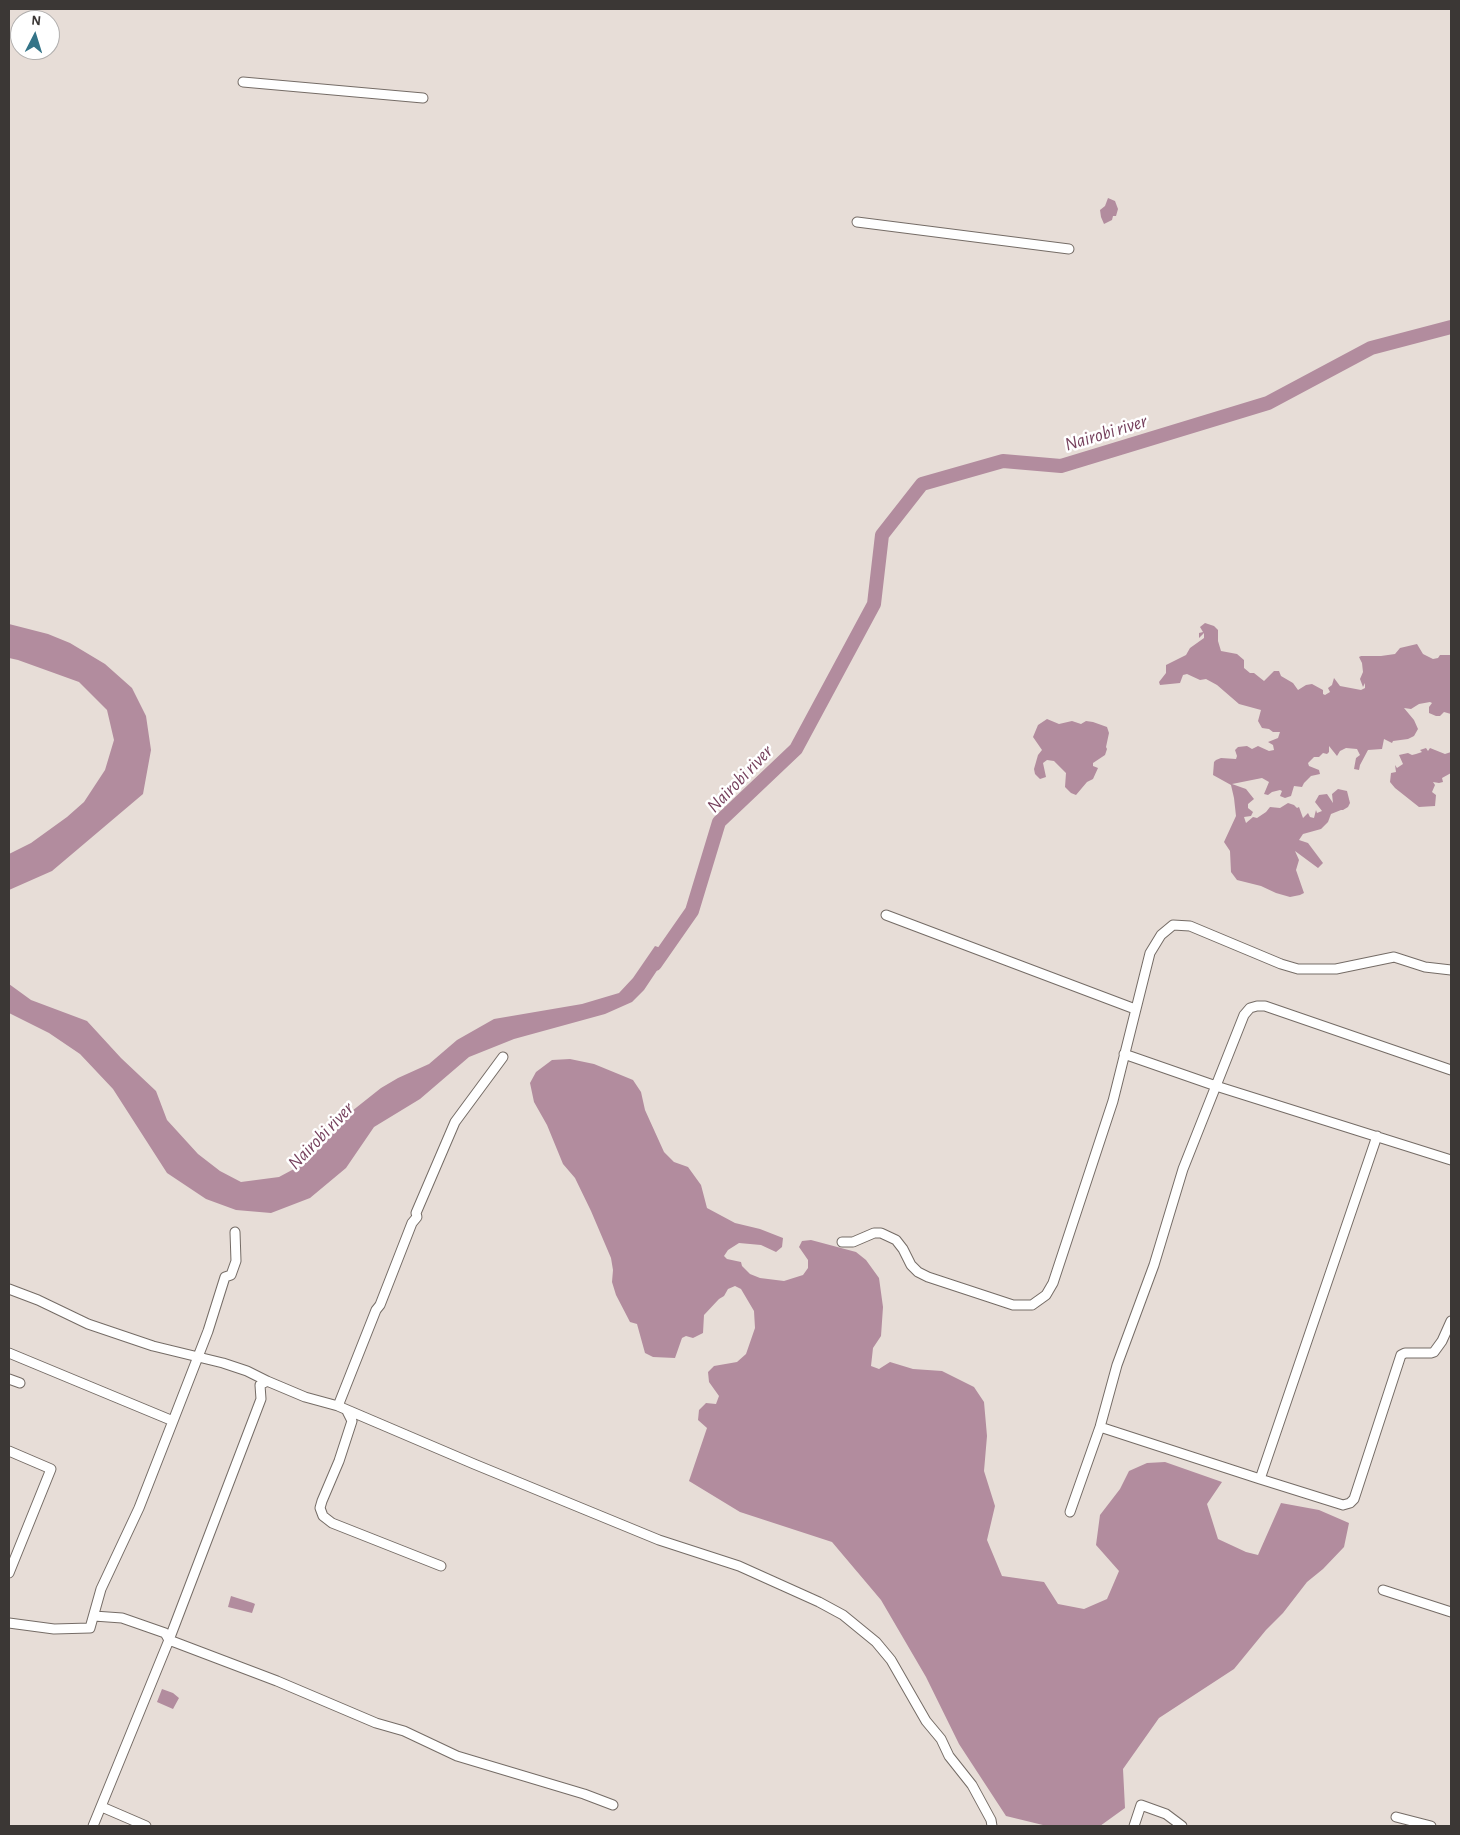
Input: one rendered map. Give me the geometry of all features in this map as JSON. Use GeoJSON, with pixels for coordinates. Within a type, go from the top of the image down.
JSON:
{"type":"FeatureCollection","features":[{"type":"Feature","properties":{"kind":"street"},"geometry":{"type":"LineString","coordinates":[[243,82],[423,98]]}},
{"type":"Feature","properties":{"kind":"street"},"geometry":{"type":"LineString","coordinates":[[857,222],[1069,249]]}},
{"type":"Feature","properties":{"kind":"street"},"geometry":{"type":"LineString","coordinates":[[886,914],[1135,1009]]}},
{"type":"Feature","properties":{"kind":"street"},"geometry":{"type":"LineString","coordinates":[[842,1242],[853,1242],[874,1233],[881,1233],[896,1240],[918,1272],[928,1277],[1012,1305],[1032,1305],[1046,1295],[1053,1283],[1113,1101],[1150,953],[1161,935],[1173,925],[1190,926],[1281,964],[1298,969],[1336,969],[1394,958],[1425,967],[1451,970]]}},
{"type":"Feature","properties":{"kind":"street"},"geometry":{"type":"LineString","coordinates":[[1070,1512],[1100,1427],[1117,1365],[1154,1265],[1183,1169],[1244,1015],[1250,1008],[1265,1006],[1451,1070]]}},
{"type":"Feature","properties":{"kind":"street"},"geometry":{"type":"LineString","coordinates":[[1124,1054],[1216,1086],[1451,1160]]}},
{"type":"Feature","properties":{"kind":"street"},"geometry":{"type":"LineString","coordinates":[[338,1406],[455,1122],[503,1057]]}},
{"type":"Feature","properties":{"kind":"street"},"geometry":{"type":"LineString","coordinates":[[1260,1479],[1377,1136]]}},
{"type":"Feature","properties":{"kind":"street"},"geometry":{"type":"LineString","coordinates":[[9,1623],[54,1630],[90,1628],[101,1589],[139,1508],[198,1357],[225,1277],[231,1275],[236,1261],[235,1232]]}},
{"type":"Feature","properties":{"kind":"street"},"geometry":{"type":"LineString","coordinates":[[9,1289],[38,1300],[88,1324],[153,1346],[247,1371],[305,1397],[338,1406],[659,1540],[739,1566],[820,1602],[843,1616],[876,1642],[891,1660],[926,1721],[972,1784],[991,1820],[992,1826]]}},
{"type":"Feature","properties":{"kind":"street"},"geometry":{"type":"LineString","coordinates":[[1100,1427],[1260,1479],[1343,1504],[1350,1503],[1354,1499],[1401,1355],[1409,1352],[1434,1352],[1442,1341],[1451,1321]]}},
{"type":"Feature","properties":{"kind":"street"},"geometry":{"type":"LineString","coordinates":[[9,1354],[173,1421]]}},
{"type":"Feature","properties":{"kind":"street"},"geometry":{"type":"LineString","coordinates":[[9,1379],[20,1384]]}},
{"type":"Feature","properties":{"kind":"street"},"geometry":{"type":"LineString","coordinates":[[93,1826],[170,1640],[261,1399],[260,1385],[267,1381]]}},
{"type":"Feature","properties":{"kind":"street"},"geometry":{"type":"LineString","coordinates":[[347,1411],[352,1421],[339,1461],[322,1501],[320,1508],[323,1516],[332,1523],[441,1566]]}},
{"type":"Feature","properties":{"kind":"street"},"geometry":{"type":"LineString","coordinates":[[9,1451],[51,1469],[9,1573]]}},
{"type":"Feature","properties":{"kind":"street"},"geometry":{"type":"LineString","coordinates":[[1383,1590],[1451,1612]]}},
{"type":"Feature","properties":{"kind":"street"},"geometry":{"type":"LineString","coordinates":[[94,1616],[122,1618],[165,1632],[170,1640],[277,1681],[376,1724],[404,1731],[457,1756],[584,1794],[613,1805]]}},
{"type":"Feature","properties":{"kind":"street"},"geometry":{"type":"LineString","coordinates":[[1134,1826],[1141,1805],[1166,1814],[1182,1826]]}},
{"type":"Feature","properties":{"kind":"street"},"geometry":{"type":"LineString","coordinates":[[102,1807],[146,1826]]}},
{"type":"Feature","properties":{"kind":"street"},"geometry":{"type":"LineString","coordinates":[[1396,1817],[1432,1826]]}},
{"type":"Feature","properties":{"kind":"shaded area"},"geometry":{"type":"Polygon","coordinates":[[[1108,198],[1115,201],[1118,209],[1116,216],[1113,216],[1112,220],[1104,224],[1100,210],[1105,206],[1108,198]]]}},
{"type":"Feature","properties":{"kind":"shaded area"},"geometry":{"type":"Polygon","coordinates":[[[1205,623],[1214,626],[1218,630],[1218,641],[1221,651],[1237,654],[1244,660],[1244,668],[1250,673],[1254,673],[1264,681],[1274,671],[1279,671],[1281,676],[1293,683],[1298,690],[1312,684],[1323,690],[1325,695],[1330,692],[1328,688],[1332,685],[1334,678],[1340,686],[1361,690],[1365,688],[1365,683],[1363,687],[1360,679],[1363,672],[1359,657],[1361,656],[1395,654],[1400,648],[1417,644],[1423,654],[1433,659],[1438,658],[1440,655],[1451,655],[1451,714],[1444,712],[1440,716],[1436,716],[1429,713],[1429,707],[1432,703],[1430,702],[1419,704],[1411,709],[1404,708],[1414,720],[1418,729],[1414,736],[1408,739],[1393,741],[1392,743],[1384,739],[1382,749],[1368,750],[1359,770],[1354,769],[1356,758],[1360,755],[1357,749],[1346,748],[1340,751],[1337,756],[1329,746],[1327,754],[1323,753],[1319,757],[1314,757],[1308,763],[1309,766],[1319,770],[1320,774],[1311,776],[1302,787],[1294,786],[1291,796],[1285,798],[1280,796],[1282,791],[1280,790],[1268,795],[1264,794],[1269,782],[1262,778],[1232,784],[1246,789],[1254,799],[1248,804],[1248,808],[1253,812],[1251,816],[1244,817],[1246,823],[1253,817],[1257,818],[1266,812],[1270,807],[1280,808],[1288,803],[1297,808],[1299,807],[1303,818],[1308,813],[1310,817],[1314,818],[1316,810],[1317,813],[1322,811],[1315,802],[1319,795],[1327,794],[1333,803],[1332,794],[1338,789],[1347,791],[1350,803],[1348,807],[1331,814],[1328,822],[1321,829],[1303,834],[1299,840],[1308,843],[1323,863],[1318,868],[1295,851],[1299,860],[1296,870],[1304,893],[1300,895],[1290,897],[1261,886],[1237,880],[1231,872],[1230,851],[1224,842],[1236,816],[1234,798],[1231,785],[1213,775],[1214,762],[1221,758],[1236,759],[1235,750],[1238,747],[1247,746],[1252,749],[1258,746],[1269,751],[1274,750],[1273,745],[1268,742],[1278,738],[1280,732],[1273,732],[1262,728],[1258,721],[1261,710],[1239,704],[1217,685],[1206,679],[1200,680],[1187,674],[1183,675],[1180,683],[1160,685],[1159,682],[1166,673],[1166,665],[1186,655],[1190,648],[1204,638],[1204,633],[1199,638],[1199,633],[1203,632],[1200,627],[1205,623]]]}},
{"type":"Feature","properties":{"kind":"shaded area"},"geometry":{"type":"Polygon","coordinates":[[[9,624],[48,634],[70,643],[105,664],[132,688],[146,716],[151,750],[143,794],[52,871],[9,890],[9,854],[31,843],[84,802],[105,770],[114,740],[107,710],[79,682],[9,658],[9,624]]]}},
{"type":"Feature","properties":{"kind":"shaded area"},"geometry":{"type":"Polygon","coordinates":[[[1047,719],[1059,724],[1072,721],[1081,724],[1086,721],[1107,727],[1109,733],[1105,755],[1093,763],[1093,766],[1098,768],[1093,779],[1087,782],[1076,795],[1065,787],[1066,773],[1054,761],[1047,760],[1043,763],[1046,777],[1040,779],[1035,774],[1034,769],[1038,755],[1042,750],[1033,737],[1038,725],[1047,719]]]}},
{"type":"Feature","properties":{"kind":"shaded area"},"geometry":{"type":"Polygon","coordinates":[[[1426,748],[1428,751],[1430,748],[1445,754],[1451,752],[1451,773],[1442,778],[1443,782],[1433,782],[1435,785],[1432,792],[1436,795],[1435,806],[1419,807],[1390,782],[1391,773],[1396,772],[1395,765],[1397,768],[1403,764],[1399,755],[1416,754],[1426,748]]]}},
{"type":"Feature","properties":{"kind":"shaded area"},"geometry":{"type":"Polygon","coordinates":[[[655,946],[670,951],[644,990],[632,1002],[605,1014],[514,1039],[469,1057],[420,1099],[374,1127],[346,1168],[310,1198],[271,1213],[236,1210],[206,1199],[167,1173],[113,1089],[80,1054],[49,1033],[9,1013],[9,984],[31,1000],[87,1021],[121,1058],[156,1091],[167,1120],[198,1154],[220,1171],[241,1182],[279,1177],[307,1162],[352,1111],[381,1088],[429,1064],[457,1040],[494,1019],[582,1004],[619,993],[633,978],[655,946]]]}},
{"type":"Feature","properties":{"kind":"shaded area"},"geometry":{"type":"Polygon","coordinates":[[[570,1059],[594,1064],[633,1080],[641,1092],[645,1110],[664,1152],[674,1162],[688,1167],[701,1185],[707,1208],[735,1223],[760,1229],[783,1238],[782,1247],[776,1252],[761,1245],[739,1243],[728,1250],[724,1256],[727,1259],[741,1262],[742,1266],[750,1274],[760,1278],[784,1281],[803,1275],[808,1268],[808,1260],[799,1247],[802,1241],[811,1240],[856,1252],[866,1260],[879,1278],[883,1307],[881,1336],[873,1348],[871,1366],[879,1369],[890,1362],[913,1369],[942,1371],[974,1387],[984,1402],[987,1436],[984,1471],[995,1506],[987,1540],[1002,1576],[1044,1582],[1058,1604],[1084,1609],[1107,1599],[1119,1571],[1096,1545],[1100,1515],[1120,1489],[1129,1471],[1147,1463],[1165,1462],[1222,1482],[1207,1504],[1218,1539],[1246,1552],[1258,1555],[1281,1503],[1319,1510],[1349,1523],[1344,1547],[1323,1569],[1307,1582],[1283,1613],[1266,1630],[1234,1669],[1159,1718],[1123,1769],[1125,1808],[1100,1826],[1047,1826],[1006,1816],[959,1744],[926,1677],[881,1600],[832,1542],[740,1512],[689,1481],[707,1428],[698,1420],[699,1410],[706,1403],[716,1404],[719,1396],[709,1382],[708,1372],[714,1366],[737,1362],[746,1354],[755,1328],[754,1311],[741,1289],[735,1286],[728,1289],[724,1296],[704,1315],[703,1333],[693,1338],[686,1336],[682,1338],[675,1358],[653,1357],[645,1353],[637,1324],[630,1322],[616,1295],[612,1282],[611,1258],[591,1211],[575,1178],[563,1164],[547,1125],[534,1102],[530,1083],[536,1072],[552,1060],[570,1059]]]}},
{"type":"Feature","properties":{"kind":"shaded area"},"geometry":{"type":"Polygon","coordinates":[[[231,1596],[255,1604],[252,1613],[228,1607],[231,1596]]]}},
{"type":"Feature","properties":{"kind":"shaded area"},"geometry":{"type":"Polygon","coordinates":[[[162,1689],[173,1693],[179,1698],[173,1709],[157,1702],[162,1689]]]}},
{"type":"Feature","properties":{"kind":"waterway","name":"Nairobi river"},"geometry":{"type":"LineString","coordinates":[[655,964],[692,911],[719,822],[796,749],[874,604],[882,535],[922,484],[1003,461],[1061,466],[1268,403],[1371,348],[1451,327]]}}]}
